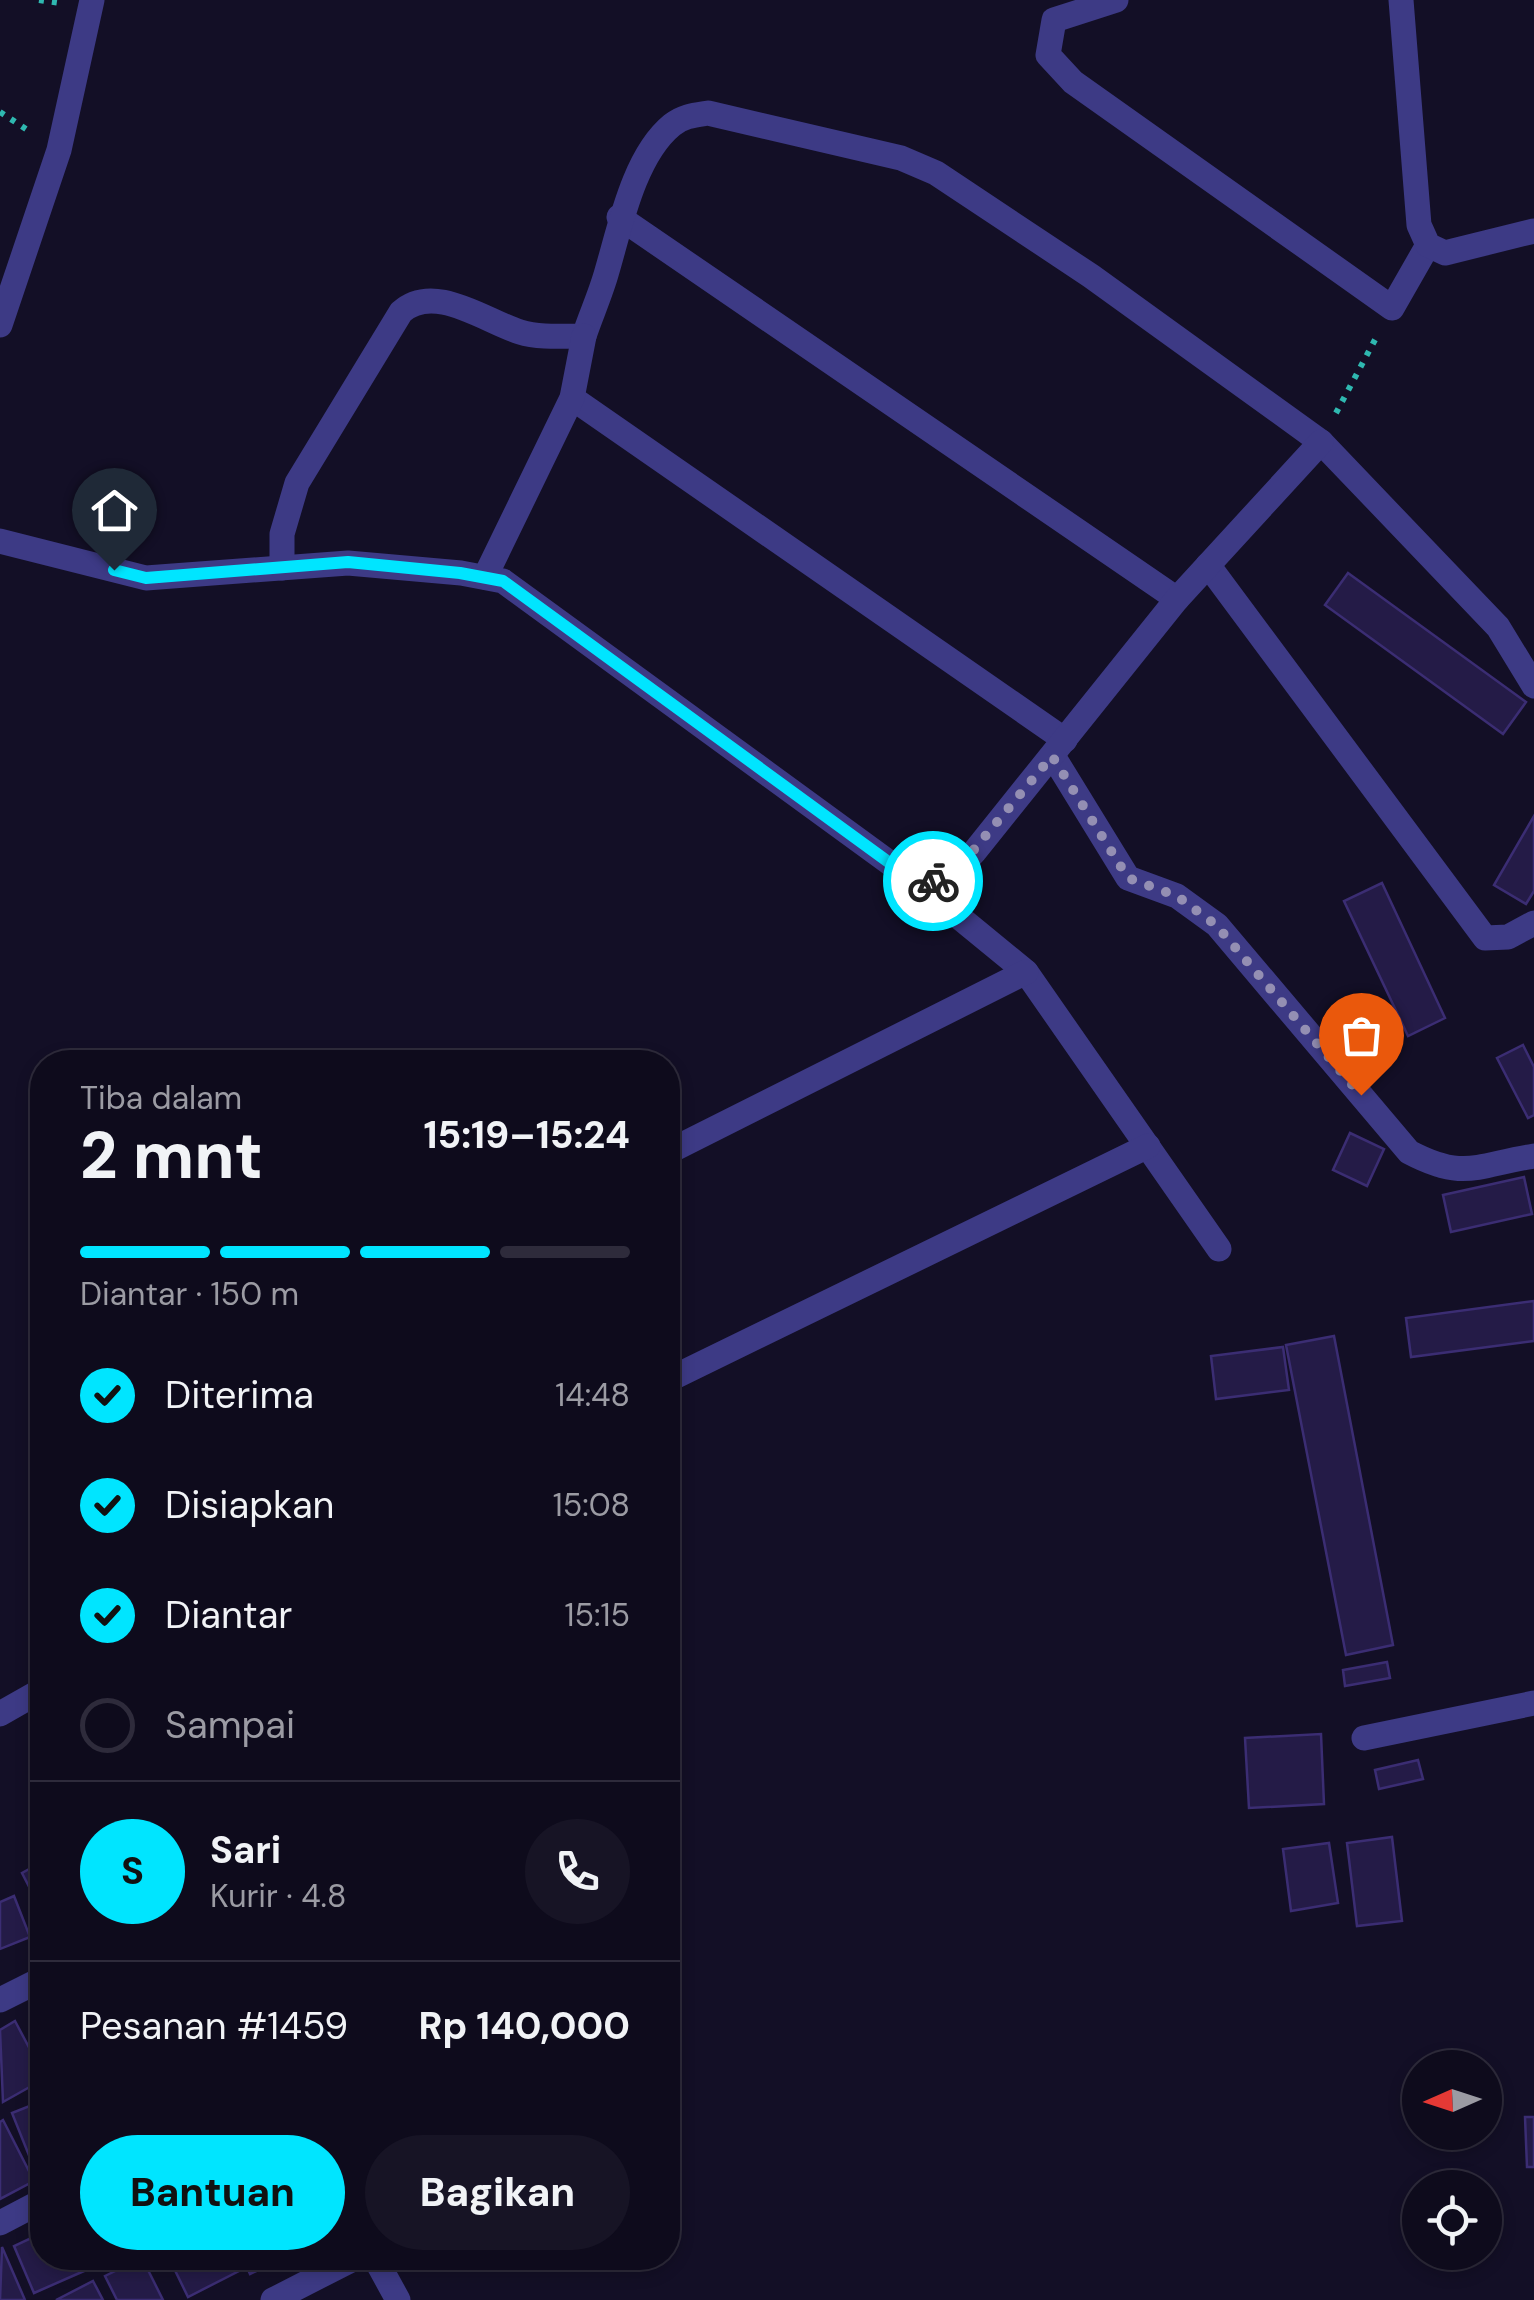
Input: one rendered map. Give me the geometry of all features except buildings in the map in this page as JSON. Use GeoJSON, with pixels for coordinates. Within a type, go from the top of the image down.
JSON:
{"type":"FeatureCollection","features":[{"type":"Feature","properties":{"kind":"street"},"geometry":{"type":"LineString","coordinates":[[0,325],[67,118],[92,0]]}},
{"type":"Feature","properties":{"kind":"street"},"geometry":{"type":"LineString","coordinates":[[1116,0],[1054,20],[1048,55],[1073,82],[1392,308],[1428,245]]}},
{"type":"Feature","properties":{"kind":"street"},"geometry":{"type":"LineString","coordinates":[[1401,0],[1419,225],[1428,245],[1445,253],[1534,231]]}},
{"type":"Feature","properties":{"kind":"street"},"geometry":{"type":"LineString","coordinates":[[485,577],[572,398],[584,336],[607,272],[620,218],[660,138],[686,116],[708,113],[901,158],[936,173],[1091,276],[1321,442],[1498,627],[1534,686]]}},
{"type":"Feature","properties":{"kind":"street"},"geometry":{"type":"LineString","coordinates":[[620,218],[1177,599]]}},
{"type":"Feature","properties":{"kind":"street"},"geometry":{"type":"LineString","coordinates":[[282,568],[282,534],[296,484],[392,322],[409,306],[437,300],[524,334],[584,336]]}},
{"type":"Feature","properties":{"kind":"street"},"geometry":{"type":"LineString","coordinates":[[572,398],[1059,748],[1128,878],[1177,896],[1216,925],[1409,1152],[1440,1168],[1471,1169],[1534,1156]]}},
{"type":"Feature","properties":{"kind":"street"},"geometry":{"type":"LineString","coordinates":[[920,885],[952,876],[1177,599],[1321,442]]}},
{"type":"Feature","properties":{"kind":"street"},"geometry":{"type":"LineString","coordinates":[[0,542],[146,578],[348,562],[503,581],[920,885],[1026,972],[1219,1249]]}},
{"type":"Feature","properties":{"kind":"street"},"geometry":{"type":"LineString","coordinates":[[1208,566],[1484,938],[1508,937],[1534,923]]}},
{"type":"Feature","properties":{"kind":"street"},"geometry":{"type":"LineString","coordinates":[[680,1146],[1026,972]]}},
{"type":"Feature","properties":{"kind":"street"},"geometry":{"type":"LineString","coordinates":[[680,1374],[1148,1146]]}},
{"type":"Feature","properties":{"kind":"street"},"geometry":{"type":"LineString","coordinates":[[0,1714],[30,1697]]}},
{"type":"Feature","properties":{"kind":"street"},"geometry":{"type":"LineString","coordinates":[[1364,1738],[1534,1703]]}},
{"type":"Feature","properties":{"kind":"street"},"geometry":{"type":"LineString","coordinates":[[0,2000],[30,1985]]}},
{"type":"Feature","properties":{"kind":"street"},"geometry":{"type":"LineString","coordinates":[[0,2223],[30,2208]]}},
{"type":"Feature","properties":{"kind":"street"},"geometry":{"type":"LineString","coordinates":[[273,2300],[326,2270]]}},
{"type":"Feature","properties":{"kind":"street"},"geometry":{"type":"LineString","coordinates":[[382,2270],[398,2300]]}},
{"type":"Feature","properties":{"kind":"path"},"geometry":{"type":"LineString","coordinates":[[1321,442],[1392,308]]}},
{"type":"Feature","properties":{"kind":"way so far"},"geometry":{"type":"LineString","coordinates":[[933,881],[952,876],[975,852],[1052,756],[1128,878],[1177,896],[1216,925],[1361,1095]]}},
{"type":"Feature","properties":{"kind":"route"},"geometry":{"type":"LineString","coordinates":[[114,570],[146,578],[348,562],[503,581],[920,885],[933,881]]}}]}
